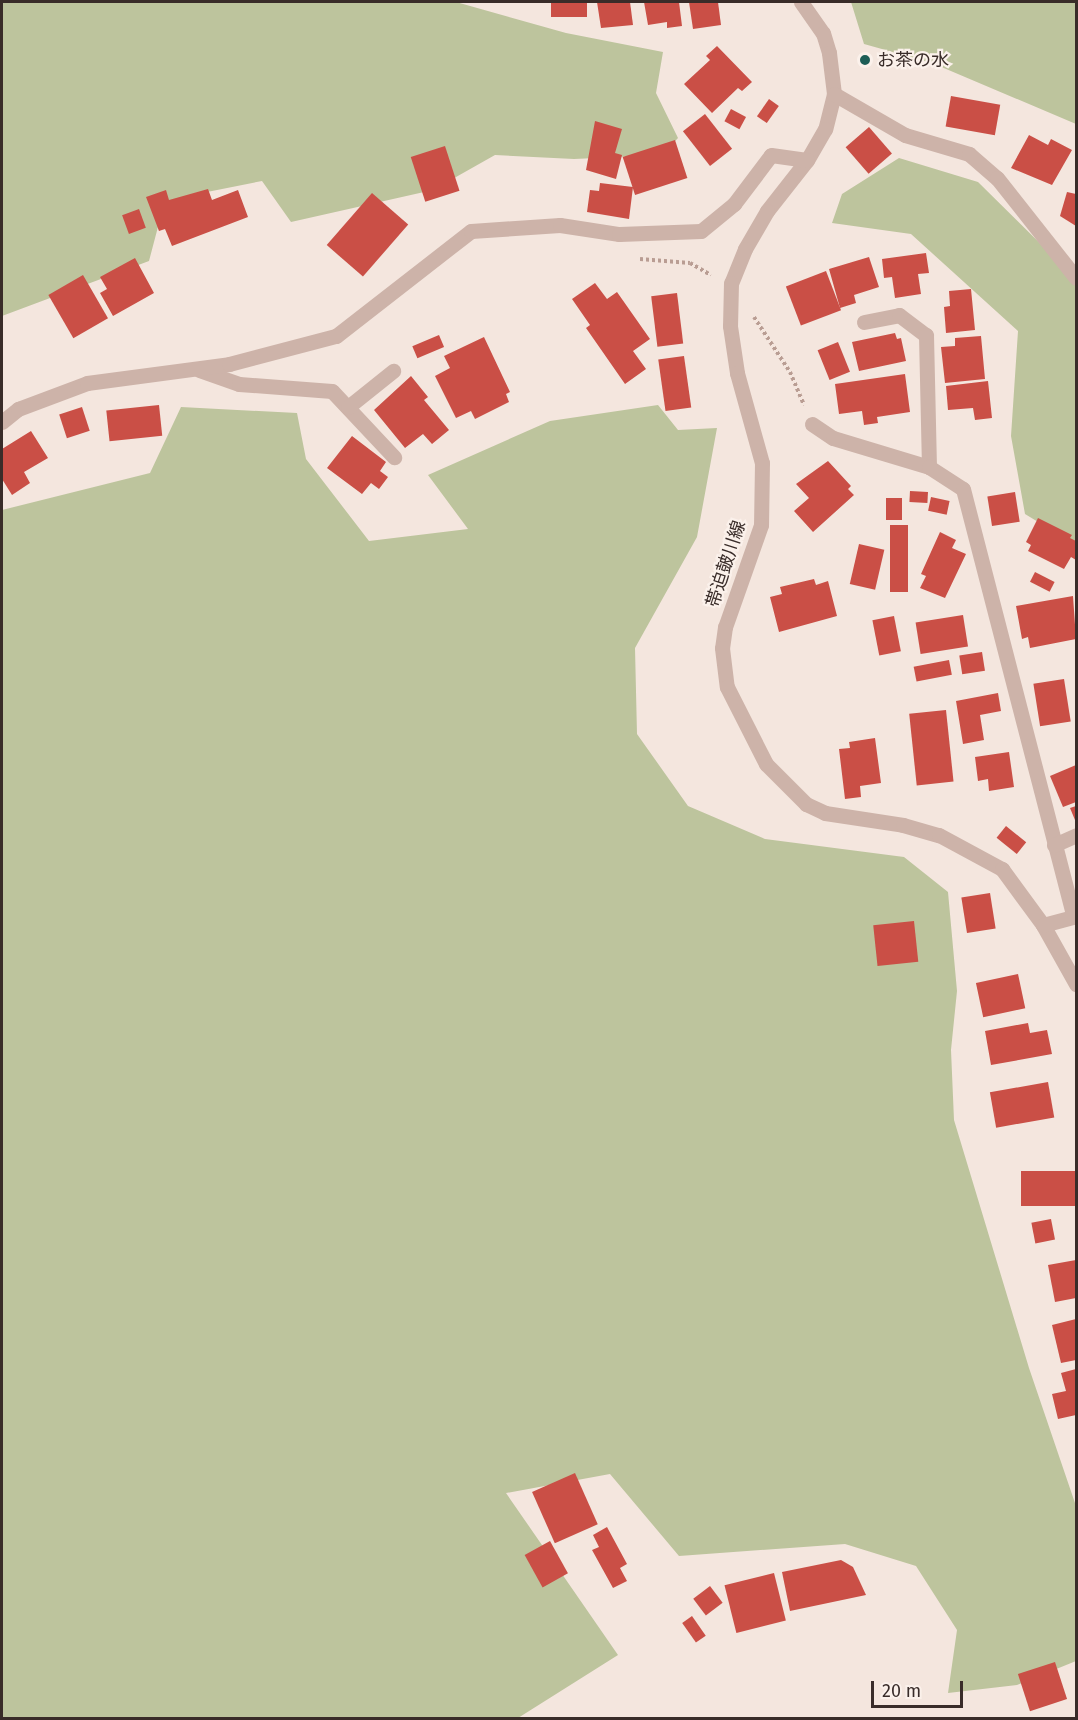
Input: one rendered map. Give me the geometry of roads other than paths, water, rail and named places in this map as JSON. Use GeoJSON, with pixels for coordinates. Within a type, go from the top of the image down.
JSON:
{"type":"FeatureCollection","features":[{"type":"Feature","properties":{"kind":"street","name":"帯迫皷川線"},"geometry":{"type":"LineString","coordinates":[[801,2],[823,33],[829,53],[834,94],[825,129],[807,160],[768,211],[745,249],[731,284],[730,326],[737,373],[762,463],[761,525],[724,637],[727,687],[766,764],[806,804],[825,813],[903,825],[967,847],[1002,869],[1043,925],[1077,984]]}},
{"type":"Feature","properties":{"kind":"street"},"geometry":{"type":"LineString","coordinates":[[834,94],[905,135],[969,154],[997,178],[1077,278]]}},
{"type":"Feature","properties":{"kind":"street"},"geometry":{"type":"LineString","coordinates":[[2,422],[18,410],[87,382],[229,364],[336,336],[471,231],[560,225],[619,234],[700,231],[734,204],[771,155],[807,160]]}},
{"type":"Feature","properties":{"kind":"street"},"geometry":{"type":"LineString","coordinates":[[864,322],[899,315],[926,335],[929,467]]}},
{"type":"Feature","properties":{"kind":"street"},"geometry":{"type":"LineString","coordinates":[[197,369],[239,384],[332,391],[394,457]]}},
{"type":"Feature","properties":{"kind":"street"},"geometry":{"type":"LineString","coordinates":[[348,408],[393,371]]}},
{"type":"Feature","properties":{"kind":"street"},"geometry":{"type":"LineString","coordinates":[[812,424],[833,438],[929,467],[963,489],[1054,845],[1075,916],[1043,925]]}},
{"type":"Feature","properties":{"kind":"street"},"geometry":{"type":"LineString","coordinates":[[1054,845],[1077,835]]}},
{"type":"Feature","properties":{"kind":"place","name":"お茶の水"},"geometry":{"type":"Point","coordinates":[865,60]}}]}
